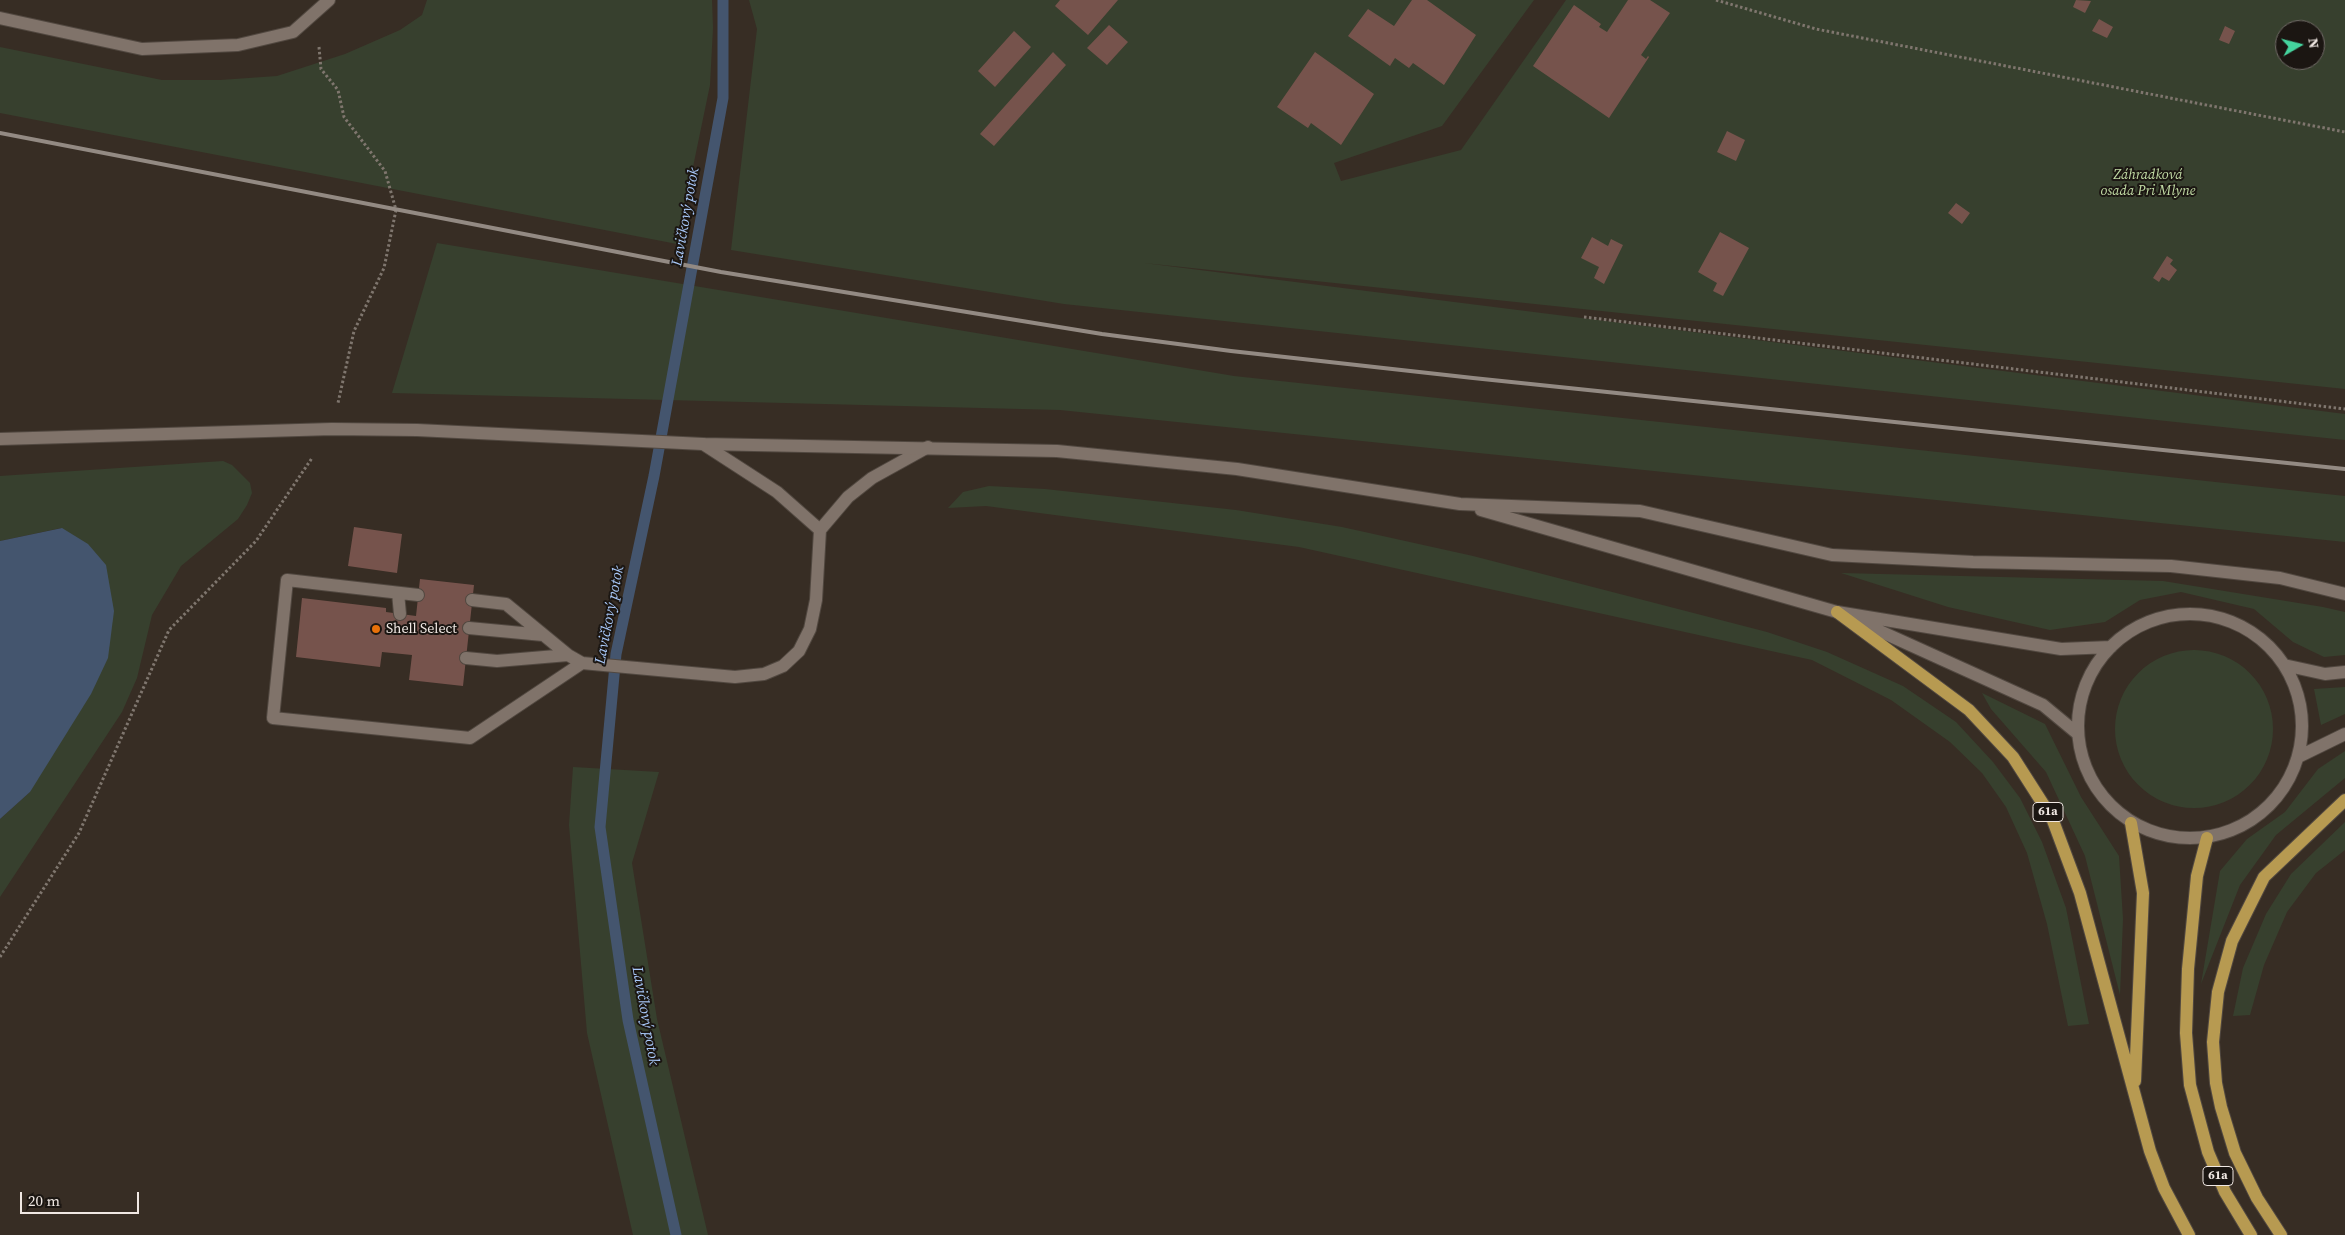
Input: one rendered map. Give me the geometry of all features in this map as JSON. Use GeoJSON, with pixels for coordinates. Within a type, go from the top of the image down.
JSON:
{"type":"FeatureCollection","features":[{"type":"Feature","properties":{"kind":"main road"},"geometry":{"type":"LineString","coordinates":[[0,18],[142,49],[238,45],[293,32],[329,0]]}},
{"type":"Feature","properties":{"kind":"main road"},"geometry":{"type":"LineString","coordinates":[[0,438],[332,429],[417,430],[704,444],[1057,451],[1237,469],[1460,504],[1640,512],[1832,555],[1973,562],[2171,566],[2280,578],[2345,594]]}},
{"type":"Feature","properties":{"kind":"main road"},"geometry":{"type":"LineString","coordinates":[[704,444],[777,492],[820,530]]}},
{"type":"Feature","properties":{"kind":"main road"},"geometry":{"type":"LineString","coordinates":[[472,600],[506,604],[568,655],[582,663],[735,677],[764,674],[783,666],[799,651],[810,630],[816,600],[820,530],[848,498],[872,478],[928,447]]}},
{"type":"Feature","properties":{"kind":"main road"},"geometry":{"type":"LineString","coordinates":[[1460,504],[1837,612],[2061,649],[2111,647]]}},
{"type":"Feature","properties":{"kind":"main road"},"geometry":{"type":"LineString","coordinates":[[418,595],[287,580],[273,718],[470,738],[582,663]]}},
{"type":"Feature","properties":{"kind":"main road"},"geometry":{"type":"LineString","coordinates":[[398,593],[400,614]]}},
{"type":"Feature","properties":{"kind":"main road"},"geometry":{"type":"LineString","coordinates":[[1837,612],[2043,705],[2078,734]]}},
{"type":"Feature","properties":{"kind":"main road","name":"61a"},"geometry":{"type":"LineString","coordinates":[[1837,612],[1970,710],[2013,757],[2052,818],[2080,893],[2150,1150],[2164,1188],[2189,1235]]}},
{"type":"Feature","properties":{"kind":"main road"},"geometry":{"type":"LineString","coordinates":[[2202,614],[2218,617],[2248,630],[2274,651],[2284,665],[2298,694],[2301,710],[2302,726],[2298,758],[2285,787],[2264,811],[2237,829],[2206,838],[2168,837],[2131,822],[2110,806],[2094,784],[2083,760],[2078,734],[2079,710],[2085,687],[2095,666],[2111,647],[2137,627],[2152,620],[2168,616],[2202,614]]}},
{"type":"Feature","properties":{"kind":"main road"},"geometry":{"type":"LineString","coordinates":[[469,628],[543,635]]}},
{"type":"Feature","properties":{"kind":"main road"},"geometry":{"type":"LineString","coordinates":[[466,658],[497,661],[568,655]]}},
{"type":"Feature","properties":{"kind":"main road"},"geometry":{"type":"LineString","coordinates":[[2284,665],[2325,674],[2345,672]]}},
{"type":"Feature","properties":{"kind":"main road"},"geometry":{"type":"LineString","coordinates":[[2298,758],[2345,734]]}},
{"type":"Feature","properties":{"kind":"main road"},"geometry":{"type":"LineString","coordinates":[[2281,1235],[2257,1198],[2235,1154],[2221,1107],[2216,1083],[2213,1042],[2218,992],[2232,941],[2264,878],[2345,800]]}},
{"type":"Feature","properties":{"kind":"main road","name":"61a"},"geometry":{"type":"LineString","coordinates":[[2131,822],[2143,893],[2135,1093]]}},
{"type":"Feature","properties":{"kind":"main road","name":"61a"},"geometry":{"type":"LineString","coordinates":[[2206,838],[2197,876],[2188,969],[2186,1033],[2190,1085],[2208,1152],[2225,1192],[2251,1235]]}},
{"type":"Feature","properties":{"kind":"path"},"geometry":{"type":"LineString","coordinates":[[1716,0],[1816,29],[2345,132]]}},
{"type":"Feature","properties":{"kind":"path"},"geometry":{"type":"LineString","coordinates":[[0,957],[79,833],[169,630],[256,540],[332,429],[354,331],[384,268],[396,210],[385,171],[344,117],[338,90],[321,68],[315,12]]}},
{"type":"Feature","properties":{"kind":"path"},"geometry":{"type":"LineString","coordinates":[[1584,317],[2345,409]]}},
{"type":"Feature","properties":{"kind":"green space"},"geometry":{"type":"Polygon","coordinates":[[[427,0],[712,0],[713,28],[710,85],[677,244],[0,113],[0,47],[162,80],[220,80],[277,76],[345,54],[400,30],[422,15],[427,0]]]}},
{"type":"Feature","properties":{"kind":"green space","name":"Záhradková osada Pri Mlyne"},"geometry":{"type":"Polygon","coordinates":[[[749,0],[1534,0],[1442,126],[1334,163],[1341,181],[1461,150],[1566,0],[2345,0],[2345,389],[1144,263],[2345,414],[2345,440],[1064,304],[731,250],[757,29],[749,0]]]}},
{"type":"Feature","properties":{"kind":"green space"},"geometry":{"type":"Polygon","coordinates":[[[437,243],[1234,376],[2345,496],[2345,542],[1060,410],[392,393],[437,243]]]}},
{"type":"Feature","properties":{"kind":"green space"},"geometry":{"type":"Polygon","coordinates":[[[223,461],[232,465],[250,483],[252,493],[247,505],[238,519],[181,566],[152,615],[137,678],[122,712],[0,897],[0,819],[30,792],[61,528],[0,541],[0,476],[223,461]]]}},
{"type":"Feature","properties":{"kind":"green space"},"geometry":{"type":"Polygon","coordinates":[[[989,486],[1045,489],[1236,510],[1342,527],[1473,556],[1767,632],[1827,652],[1903,686],[1956,722],[1993,762],[2020,798],[2042,842],[2066,908],[2089,1024],[2068,1026],[2047,924],[2027,853],[2006,807],[1982,773],[1950,742],[1891,700],[1812,660],[1299,547],[986,506],[948,508],[963,492],[989,486]]]}},
{"type":"Feature","properties":{"kind":"green space"},"geometry":{"type":"Polygon","coordinates":[[[1841,573],[2163,581],[2323,607],[2345,612],[2345,655],[2324,657],[2293,642],[2254,609],[2181,592],[2140,600],[2105,622],[2050,630],[1948,607],[1841,573]]]}},
{"type":"Feature","properties":{"kind":"green space"},"geometry":{"type":"Polygon","coordinates":[[[2202,650],[2217,653],[2231,659],[2250,673],[2260,685],[2270,706],[2273,729],[2270,752],[2260,773],[2250,785],[2238,795],[2217,805],[2202,808],[2186,808],[2171,805],[2150,795],[2128,773],[2116,744],[2115,721],[2118,706],[2128,685],[2150,663],[2179,651],[2202,650]]]}},
{"type":"Feature","properties":{"kind":"green space"},"geometry":{"type":"Polygon","coordinates":[[[2345,687],[2345,714],[2321,725],[2314,689],[2345,687]]]}},
{"type":"Feature","properties":{"kind":"green space"},"geometry":{"type":"Polygon","coordinates":[[[1982,693],[2045,724],[2081,797],[2119,856],[2123,919],[2120,995],[2085,856],[2046,772],[1991,709],[1982,693]]]}},
{"type":"Feature","properties":{"kind":"green space"},"geometry":{"type":"Polygon","coordinates":[[[2345,751],[2345,778],[2276,835],[2240,885],[2201,984],[2220,871],[2247,839],[2285,812],[2318,769],[2345,751]]]}},
{"type":"Feature","properties":{"kind":"green space"},"geometry":{"type":"Polygon","coordinates":[[[573,767],[659,772],[632,863],[657,1019],[708,1235],[633,1235],[587,1033],[569,825],[573,767]]]}},
{"type":"Feature","properties":{"kind":"green space"},"geometry":{"type":"Polygon","coordinates":[[[2345,822],[2345,850],[2316,873],[2287,912],[2264,965],[2250,1015],[2233,1016],[2243,968],[2266,914],[2291,874],[2345,822]]]}},
{"type":"Feature","properties":{"kind":"water"},"geometry":{"type":"Polygon","coordinates":[[[62,528],[88,544],[106,565],[114,611],[108,658],[91,694],[30,792],[0,819],[0,541],[62,528]]]}},
{"type":"Feature","properties":{"kind":"building"},"geometry":{"type":"Polygon","coordinates":[[[1060,0],[1118,0],[1088,35],[1055,6],[1060,0]]]}},
{"type":"Feature","properties":{"kind":"building"},"geometry":{"type":"Polygon","coordinates":[[[1412,0],[1427,0],[1476,35],[1444,85],[1413,63],[1409,68],[1395,58],[1390,66],[1348,36],[1368,9],[1394,26],[1412,0]]]}},
{"type":"Feature","properties":{"kind":"building"},"geometry":{"type":"Polygon","coordinates":[[[1628,0],[1650,0],[1670,13],[1641,55],[1646,59],[1649,57],[1609,118],[1533,66],[1574,5],[1601,24],[1599,27],[1607,32],[1628,0]]]}},
{"type":"Feature","properties":{"kind":"building"},"geometry":{"type":"Polygon","coordinates":[[[2076,0],[2091,1],[2085,13],[2073,7],[2076,0]]]}},
{"type":"Feature","properties":{"kind":"building"},"geometry":{"type":"Polygon","coordinates":[[[2099,19],[2113,27],[2107,38],[2092,31],[2099,19]]]}},
{"type":"Feature","properties":{"kind":"building"},"geometry":{"type":"Polygon","coordinates":[[[1109,25],[1128,42],[1107,65],[1087,48],[1109,25]]]}},
{"type":"Feature","properties":{"kind":"building"},"geometry":{"type":"Polygon","coordinates":[[[2225,26],[2235,31],[2229,44],[2219,40],[2225,26]]]}},
{"type":"Feature","properties":{"kind":"building"},"geometry":{"type":"Polygon","coordinates":[[[1014,31],[1031,47],[995,87],[978,71],[1014,31]]]}},
{"type":"Feature","properties":{"kind":"building"},"geometry":{"type":"Polygon","coordinates":[[[1053,52],[1066,65],[994,146],[980,134],[1053,52]]]}},
{"type":"Feature","properties":{"kind":"building"},"geometry":{"type":"Polygon","coordinates":[[[1315,52],[1374,94],[1341,145],[1311,123],[1308,128],[1277,107],[1315,52]]]}},
{"type":"Feature","properties":{"kind":"building"},"geometry":{"type":"Polygon","coordinates":[[[1727,131],[1745,140],[1736,161],[1717,152],[1727,131]]]}},
{"type":"Feature","properties":{"kind":"building"},"geometry":{"type":"Polygon","coordinates":[[[1956,203],[1970,213],[1962,224],[1948,213],[1956,203]]]}},
{"type":"Feature","properties":{"kind":"building"},"geometry":{"type":"Polygon","coordinates":[[[1720,232],[1749,248],[1723,296],[1713,291],[1717,283],[1698,272],[1720,232]]]}},
{"type":"Feature","properties":{"kind":"building"},"geometry":{"type":"Polygon","coordinates":[[[1592,237],[1608,246],[1611,239],[1623,245],[1604,284],[1594,278],[1599,267],[1581,258],[1592,237]]]}},
{"type":"Feature","properties":{"kind":"building"},"geometry":{"type":"Polygon","coordinates":[[[2167,256],[2173,260],[2170,264],[2177,270],[2169,281],[2162,277],[2159,282],[2153,278],[2167,256]]]}},
{"type":"Feature","properties":{"kind":"building"},"geometry":{"type":"Polygon","coordinates":[[[354,527],[402,534],[397,573],[348,566],[354,527]]]}},
{"type":"Feature","properties":{"kind":"building"},"geometry":{"type":"Polygon","coordinates":[[[420,579],[474,585],[463,686],[409,680],[412,655],[382,652],[380,667],[296,657],[302,598],[386,608],[386,612],[416,616],[420,579]]]}},
{"type":"Feature","properties":{"kind":"waterway","name":"Lavičkový potok"},"geometry":{"type":"LineString","coordinates":[[676,1235],[628,1020],[600,827],[616,654],[654,476],[723,98],[723,0]]}},
{"type":"Feature","properties":{"kind":"railway"},"geometry":{"type":"LineString","coordinates":[[0,133],[721,272],[1102,334],[1231,351],[1473,378],[2345,469]]}},
{"type":"Feature","properties":{"kind":"place","name":"Shell Select"},"geometry":{"type":"Point","coordinates":[376,629]}}]}
